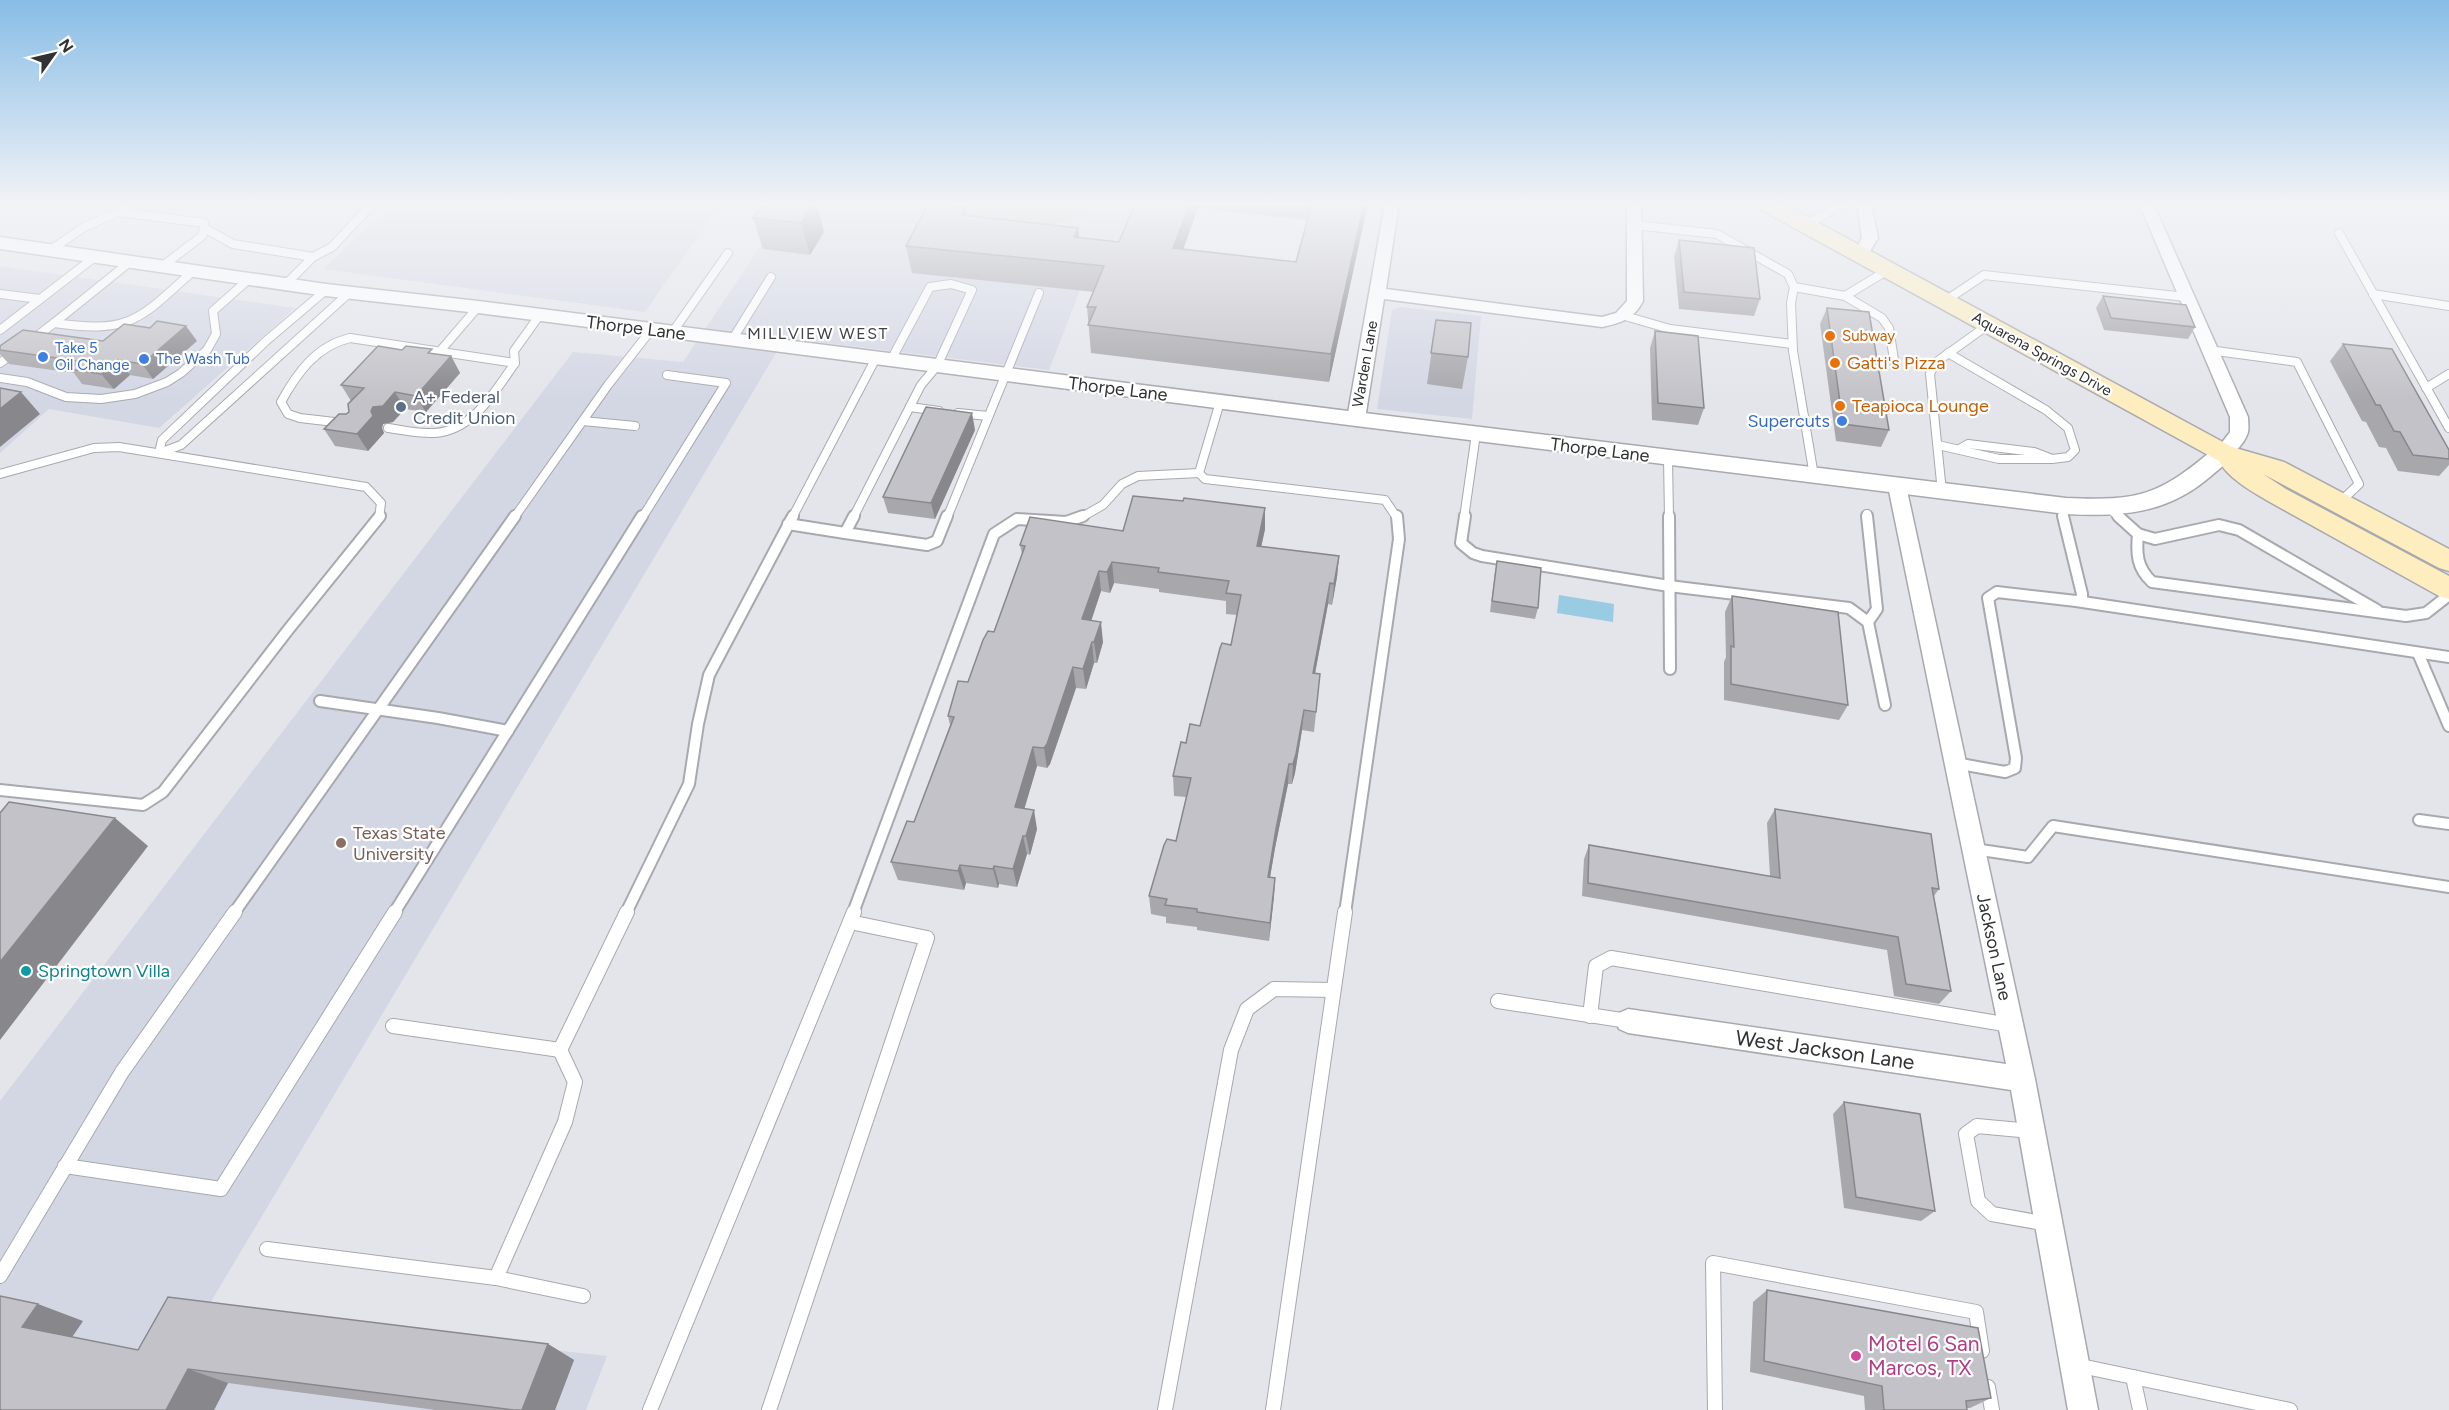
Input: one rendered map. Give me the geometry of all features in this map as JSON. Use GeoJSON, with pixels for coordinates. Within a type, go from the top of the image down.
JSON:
{"type":"FeatureCollection","features":[{"type":"Feature","properties":{"kind":"main road","name":"Aquarena Springs Drive"},"geometry":{"type":"LineString","coordinates":[[1888,270],[2223,453],[2258,483],[2277,495],[2449,589]]}},
{"type":"Feature","properties":{"kind":"main road","name":"Aquarena Springs Drive"},"geometry":{"type":"LineString","coordinates":[[2223,453],[2275,468],[2449,561]]}},
{"type":"Feature","properties":{"kind":"street","name":"Thorpe Lane"},"geometry":{"type":"LineString","coordinates":[[187,269],[326,290],[478,307],[2061,506],[2109,508],[2143,502],[2177,489],[2223,453]]}},
{"type":"Feature","properties":{"kind":"street","name":"Warden Lane"},"geometry":{"type":"LineString","coordinates":[[1356,419],[1382,269]]}},
{"type":"Feature","properties":{"kind":"street"},"geometry":{"type":"LineString","coordinates":[[1378,293],[1602,322],[1625,316],[1631,310],[1635,302],[1635,269]]}},
{"type":"Feature","properties":{"kind":"street"},"geometry":{"type":"LineString","coordinates":[[2174,269],[2239,417],[2238,433],[2223,453]]}},
{"type":"Feature","properties":{"kind":"street","name":"Jackson Lane"},"geometry":{"type":"LineString","coordinates":[[1897,486],[2022,1079],[2084,1410]]}},
{"type":"Feature","properties":{"kind":"street","name":"West Jackson Lane"},"geometry":{"type":"LineString","coordinates":[[1628,1021],[2022,1079]]}},
{"type":"Feature","properties":{"kind":"lane"},"geometry":{"type":"LineString","coordinates":[[0,330],[79,269]]}},
{"type":"Feature","properties":{"kind":"lane"},"geometry":{"type":"LineString","coordinates":[[0,363],[121,269]]}},
{"type":"Feature","properties":{"kind":"lane"},"geometry":{"type":"LineString","coordinates":[[287,283],[301,269]]}},
{"type":"Feature","properties":{"kind":"lane"},"geometry":{"type":"LineString","coordinates":[[0,1276],[122,1072],[583,421],[715,269]]}},
{"type":"Feature","properties":{"kind":"lane"},"geometry":{"type":"LineString","coordinates":[[1781,269],[1788,274],[1794,287],[1790,297],[1792,344],[1814,476]]}},
{"type":"Feature","properties":{"kind":"lane"},"geometry":{"type":"LineString","coordinates":[[2359,269],[2449,428]]}},
{"type":"Feature","properties":{"kind":"lane"},"geometry":{"type":"LineString","coordinates":[[54,323],[91,328],[124,324],[154,304],[194,270]]}},
{"type":"Feature","properties":{"kind":"lane"},"geometry":{"type":"LineString","coordinates":[[1845,296],[1888,270]]}},
{"type":"Feature","properties":{"kind":"lane"},"geometry":{"type":"LineString","coordinates":[[1945,301],[1984,275],[2186,297]]}},
{"type":"Feature","properties":{"kind":"lane"},"geometry":{"type":"LineString","coordinates":[[732,340],[771,277]]}},
{"type":"Feature","properties":{"kind":"lane"},"geometry":{"type":"LineString","coordinates":[[0,378],[28,382],[66,397],[115,400],[147,390],[180,375],[213,346],[217,328],[213,311],[249,279]]}},
{"type":"Feature","properties":{"kind":"lane"},"geometry":{"type":"LineString","coordinates":[[560,1050],[688,784],[709,675],[788,524],[884,359],[930,287],[940,284],[968,287],[972,294],[937,366],[921,385],[845,532]]}},
{"type":"Feature","properties":{"kind":"lane"},"geometry":{"type":"LineString","coordinates":[[1794,287],[1845,296],[1882,318],[1889,327],[1895,366]]}},
{"type":"Feature","properties":{"kind":"lane"},"geometry":{"type":"LineString","coordinates":[[159,453],[162,440],[266,340],[326,290]]}},
{"type":"Feature","properties":{"kind":"lane"},"geometry":{"type":"LineString","coordinates":[[159,453],[181,445],[349,292]]}},
{"type":"Feature","properties":{"kind":"lane"},"geometry":{"type":"LineString","coordinates":[[788,524],[927,545],[938,541],[1039,293]]}},
{"type":"Feature","properties":{"kind":"lane"},"geometry":{"type":"LineString","coordinates":[[0,294],[40,299]]}},
{"type":"Feature","properties":{"kind":"lane"},"geometry":{"type":"LineString","coordinates":[[2373,294],[2449,306]]}},
{"type":"Feature","properties":{"kind":"lane"},"geometry":{"type":"LineString","coordinates":[[441,350],[478,307]]}},
{"type":"Feature","properties":{"kind":"lane"},"geometry":{"type":"LineString","coordinates":[[388,428],[436,433],[463,424],[473,417],[514,363],[514,351],[539,316]]}},
{"type":"Feature","properties":{"kind":"lane"},"geometry":{"type":"LineString","coordinates":[[1625,316],[1670,329],[1792,344]]}},
{"type":"Feature","properties":{"kind":"lane"},"geometry":{"type":"LineString","coordinates":[[1942,492],[1930,374],[1935,363],[1988,325]]}},
{"type":"Feature","properties":{"kind":"lane"},"geometry":{"type":"LineString","coordinates":[[355,424],[300,418],[288,414],[281,402],[292,380],[330,343],[350,338],[441,350],[514,363]]}},
{"type":"Feature","properties":{"kind":"lane"},"geometry":{"type":"LineString","coordinates":[[2209,350],[2297,362],[2359,484],[2340,502]]}},
{"type":"Feature","properties":{"kind":"lane"},"geometry":{"type":"LineString","coordinates":[[1938,445],[1960,448],[1972,454],[2038,462],[2068,457],[2075,450],[2068,428],[2046,410],[1948,353]]}},
{"type":"Feature","properties":{"kind":"lane"},"geometry":{"type":"LineString","coordinates":[[2426,388],[2449,374]]}},
{"type":"Feature","properties":{"kind":"lane"},"geometry":{"type":"LineString","coordinates":[[65,1166],[221,1190],[726,383],[667,375]]}},
{"type":"Feature","properties":{"kind":"lane"},"geometry":{"type":"LineString","coordinates":[[1199,473],[1220,402]]}},
{"type":"Feature","properties":{"kind":"lane"},"geometry":{"type":"LineString","coordinates":[[910,407],[988,417]]}},
{"type":"Feature","properties":{"kind":"lane"},"geometry":{"type":"LineString","coordinates":[[583,421],[635,426]]}},
{"type":"Feature","properties":{"kind":"lane"},"geometry":{"type":"LineString","coordinates":[[1476,434],[1461,543],[1466,549],[1482,556],[1669,586],[1848,608],[1868,622],[1885,705]]}},
{"type":"Feature","properties":{"kind":"lane"},"geometry":{"type":"LineString","coordinates":[[0,474],[108,446],[366,487],[381,503],[381,516],[288,630],[163,792],[143,805],[0,790]]}},
{"type":"Feature","properties":{"kind":"lane"},"geometry":{"type":"LineString","coordinates":[[1668,458],[1670,669]]}},
{"type":"Feature","properties":{"kind":"lane"},"geometry":{"type":"LineString","coordinates":[[650,1410],[850,922],[994,534],[1017,519],[1066,522],[1080,518],[1103,505],[1122,484],[1138,476],[1199,473],[1210,481],[1332,492],[1385,500],[1394,508],[1399,517],[1399,539],[1274,1410]]}},
{"type":"Feature","properties":{"kind":"lane"},"geometry":{"type":"LineString","coordinates":[[2061,506],[2082,594],[2082,599],[2076,602]]}},
{"type":"Feature","properties":{"kind":"lane"},"geometry":{"type":"LineString","coordinates":[[2109,508],[2138,534],[2155,539],[2219,525],[2239,530],[2384,614]]}},
{"type":"Feature","properties":{"kind":"lane"},"geometry":{"type":"LineString","coordinates":[[1867,514],[1877,609],[1868,622]]}},
{"type":"Feature","properties":{"kind":"lane"},"geometry":{"type":"LineString","coordinates":[[2138,534],[2140,572],[2152,582],[2384,614],[2420,616],[2430,614],[2449,595]]}},
{"type":"Feature","properties":{"kind":"lane"},"geometry":{"type":"LineString","coordinates":[[1955,763],[2005,772],[2015,768],[2016,758],[1988,598],[1997,592],[2449,657]]}},
{"type":"Feature","properties":{"kind":"lane"},"geometry":{"type":"LineString","coordinates":[[2418,653],[2449,726]]}},
{"type":"Feature","properties":{"kind":"lane"},"geometry":{"type":"LineString","coordinates":[[320,701],[438,718],[508,731]]}},
{"type":"Feature","properties":{"kind":"lane"},"geometry":{"type":"LineString","coordinates":[[2419,820],[2449,824]]}},
{"type":"Feature","properties":{"kind":"lane"},"geometry":{"type":"LineString","coordinates":[[1973,849],[2028,857],[2053,826],[2449,886]]}},
{"type":"Feature","properties":{"kind":"lane"},"geometry":{"type":"LineString","coordinates":[[769,1410],[927,938],[850,922]]}},
{"type":"Feature","properties":{"kind":"lane"},"geometry":{"type":"LineString","coordinates":[[1590,1016],[1596,966],[1611,958],[2010,1025]]}},
{"type":"Feature","properties":{"kind":"lane"},"geometry":{"type":"LineString","coordinates":[[1165,1410],[1231,1050],[1247,1009],[1274,989],[1333,990]]}},
{"type":"Feature","properties":{"kind":"lane"},"geometry":{"type":"LineString","coordinates":[[1498,1001],[1628,1021]]}},
{"type":"Feature","properties":{"kind":"lane"},"geometry":{"type":"LineString","coordinates":[[393,1026],[560,1050]]}},
{"type":"Feature","properties":{"kind":"lane"},"geometry":{"type":"LineString","coordinates":[[496,1278],[565,1122],[575,1082],[560,1050]]}},
{"type":"Feature","properties":{"kind":"lane"},"geometry":{"type":"LineString","coordinates":[[2032,1131],[1977,1126],[1966,1134],[1978,1201],[1992,1214],[2049,1224]]}},
{"type":"Feature","properties":{"kind":"lane"},"geometry":{"type":"LineString","coordinates":[[267,1249],[496,1278],[583,1296]]}},
{"type":"Feature","properties":{"kind":"lane"},"geometry":{"type":"LineString","coordinates":[[1715,1410],[1713,1263],[1976,1312],[1992,1410]]}},
{"type":"Feature","properties":{"kind":"lane"},"geometry":{"type":"LineString","coordinates":[[2075,1365],[2290,1410]]}},
{"type":"Feature","properties":{"kind":"lane"},"geometry":{"type":"LineString","coordinates":[[2133,1377],[2140,1410]]}},
{"type":"Feature","properties":{"kind":"shaded area"},"geometry":{"type":"Polygon","coordinates":[[[0,269],[20,269],[295,308],[159,428],[49,409],[0,453],[0,269]]]}},
{"type":"Feature","properties":{"kind":"shaded area"},"geometry":{"type":"Polygon","coordinates":[[[323,269],[676,269],[645,312],[323,269]]]}},
{"type":"Feature","properties":{"kind":"shaded area","name":"Texas State University"},"geometry":{"type":"Polygon","coordinates":[[[745,269],[1088,269],[1049,370],[785,338],[206,1310],[607,1356],[586,1410],[0,1410],[0,1101],[573,352],[683,362],[745,269]]]}},
{"type":"Feature","properties":{"kind":"shaded area"},"geometry":{"type":"Polygon","coordinates":[[[1400,307],[1481,316],[1472,419],[1377,409],[1392,310],[1400,307]]]}},
{"type":"Feature","properties":{"kind":"water"},"geometry":{"type":"Polygon","coordinates":[[[1559,595],[1614,604],[1613,622],[1557,613],[1559,595]]]}},
{"type":"Feature","properties":{"kind":"building"},"geometry":{"type":"Polygon","coordinates":[[[1103,269],[1350,269],[1331,354],[1088,325],[1096,307],[1087,307],[1103,269]]]}},
{"type":"Feature","properties":{"kind":"building"},"geometry":{"type":"Polygon","coordinates":[[[1682,269],[1756,269],[1760,299],[1684,292],[1682,269]]]}},
{"type":"Feature","properties":{"kind":"building"},"geometry":{"type":"Polygon","coordinates":[[[2103,296],[2186,305],[2195,327],[2111,318],[2103,296]]]}},
{"type":"Feature","properties":{"kind":"building"},"geometry":{"type":"Polygon","coordinates":[[[1827,308],[1869,312],[1889,430],[1843,424],[1827,308]]]}},
{"type":"Feature","properties":{"kind":"building"},"geometry":{"type":"Polygon","coordinates":[[[1436,320],[1471,323],[1468,357],[1431,353],[1436,320]]]}},
{"type":"Feature","properties":{"kind":"building"},"geometry":{"type":"Polygon","coordinates":[[[157,321],[186,326],[142,364],[118,360],[101,374],[70,369],[79,361],[0,350],[0,346],[23,330],[103,341],[124,324],[150,328],[157,321]]]}},
{"type":"Feature","properties":{"kind":"building"},"geometry":{"type":"Polygon","coordinates":[[[1655,331],[1698,336],[1704,408],[1658,403],[1655,331]]]}},
{"type":"Feature","properties":{"kind":"building"},"geometry":{"type":"Polygon","coordinates":[[[2343,344],[2392,349],[2449,450],[2449,459],[2413,455],[2400,432],[2394,431],[2380,405],[2376,405],[2343,344]]]}},
{"type":"Feature","properties":{"kind":"building"},"geometry":{"type":"Polygon","coordinates":[[[378,346],[402,350],[406,346],[432,349],[428,353],[451,356],[416,396],[395,392],[383,406],[373,407],[371,411],[373,416],[357,434],[324,429],[339,414],[349,412],[348,404],[364,388],[341,385],[378,346]]]}},
{"type":"Feature","properties":{"kind":"building"},"geometry":{"type":"Polygon","coordinates":[[[0,388],[21,392],[0,409],[0,388]]]}},
{"type":"Feature","properties":{"kind":"building"},"geometry":{"type":"Polygon","coordinates":[[[926,407],[972,413],[931,503],[883,497],[926,407]]]}},
{"type":"Feature","properties":{"kind":"building"},"geometry":{"type":"Polygon","coordinates":[[[1133,496],[1183,501],[1184,498],[1265,508],[1257,546],[1339,556],[1334,584],[1330,583],[1313,673],[1320,674],[1316,712],[1304,710],[1296,754],[1293,764],[1289,764],[1276,829],[1268,877],[1275,878],[1270,923],[1165,905],[1167,899],[1149,896],[1164,845],[1167,839],[1176,841],[1191,778],[1173,776],[1181,742],[1186,743],[1190,724],[1200,726],[1220,648],[1222,643],[1231,645],[1241,595],[1226,593],[1229,581],[1158,572],[1159,568],[1112,562],[1107,572],[1099,571],[1082,619],[1101,622],[1083,669],[1073,667],[1047,744],[1044,748],[1033,747],[1015,807],[1034,810],[1013,869],[960,865],[958,871],[891,862],[907,821],[914,822],[954,717],[948,716],[958,681],[968,682],[983,640],[988,631],[994,632],[1025,546],[1020,545],[1030,517],[1123,531],[1133,496]]]}},
{"type":"Feature","properties":{"kind":"building"},"geometry":{"type":"Polygon","coordinates":[[[1497,561],[1541,568],[1538,608],[1492,601],[1497,561]]]}},
{"type":"Feature","properties":{"kind":"building"},"geometry":{"type":"Polygon","coordinates":[[[1732,596],[1838,612],[1848,705],[1731,684],[1731,646],[1734,647],[1732,596]]]}},
{"type":"Feature","properties":{"kind":"building"},"geometry":{"type":"Polygon","coordinates":[[[9,802],[115,818],[0,962],[0,813],[9,802]]]}},
{"type":"Feature","properties":{"kind":"building"},"geometry":{"type":"Polygon","coordinates":[[[1775,809],[1931,834],[1939,889],[1932,888],[1951,991],[1906,984],[1898,937],[1588,883],[1589,845],[1780,878],[1775,809]]]}},
{"type":"Feature","properties":{"kind":"building"},"geometry":{"type":"Polygon","coordinates":[[[1844,1102],[1920,1114],[1935,1211],[1856,1197],[1844,1102]]]}},
{"type":"Feature","properties":{"kind":"building","name":"Motel 6 San Marcos, TX"},"geometry":{"type":"Polygon","coordinates":[[[1767,1290],[1978,1328],[1991,1398],[1966,1401],[1967,1410],[1884,1410],[1882,1386],[1764,1361],[1767,1290]]]}},
{"type":"Feature","properties":{"kind":"building"},"geometry":{"type":"Polygon","coordinates":[[[0,1296],[38,1304],[22,1327],[138,1350],[168,1297],[548,1344],[522,1410],[188,1369],[166,1410],[0,1410],[0,1296]]]}},
{"type":"Feature","properties":{"kind":"place","name":"Subway"},"geometry":{"type":"Point","coordinates":[1830,336]}},
{"type":"Feature","properties":{"kind":"place","name":"Take 5 Oil Change"},"geometry":{"type":"Point","coordinates":[43,357]}},
{"type":"Feature","properties":{"kind":"place","name":"The Wash Tub"},"geometry":{"type":"Point","coordinates":[144,359]}},
{"type":"Feature","properties":{"kind":"place","name":"Gatti's Pizza"},"geometry":{"type":"Point","coordinates":[1835,363]}},
{"type":"Feature","properties":{"kind":"place","name":"Teapioca Lounge"},"geometry":{"type":"Point","coordinates":[1840,406]}},
{"type":"Feature","properties":{"kind":"place","name":"A+ Federal Credit Union"},"geometry":{"type":"Point","coordinates":[401,407]}},
{"type":"Feature","properties":{"kind":"place","name":"Supercuts"},"geometry":{"type":"Point","coordinates":[1842,421]}},
{"type":"Feature","properties":{"kind":"place","name":"Texas State University"},"geometry":{"type":"Point","coordinates":[341,843]}},
{"type":"Feature","properties":{"kind":"place","name":"Springtown Villa"},"geometry":{"type":"Point","coordinates":[26,971]}},
{"type":"Feature","properties":{"kind":"place","name":"Motel 6 San Marcos, TX"},"geometry":{"type":"Point","coordinates":[1856,1356]}},
{"type":"Feature","properties":{"kind":"district","name":"MILLVIEW WEST"},"geometry":{"type":"Point","coordinates":[818,333]}}]}
